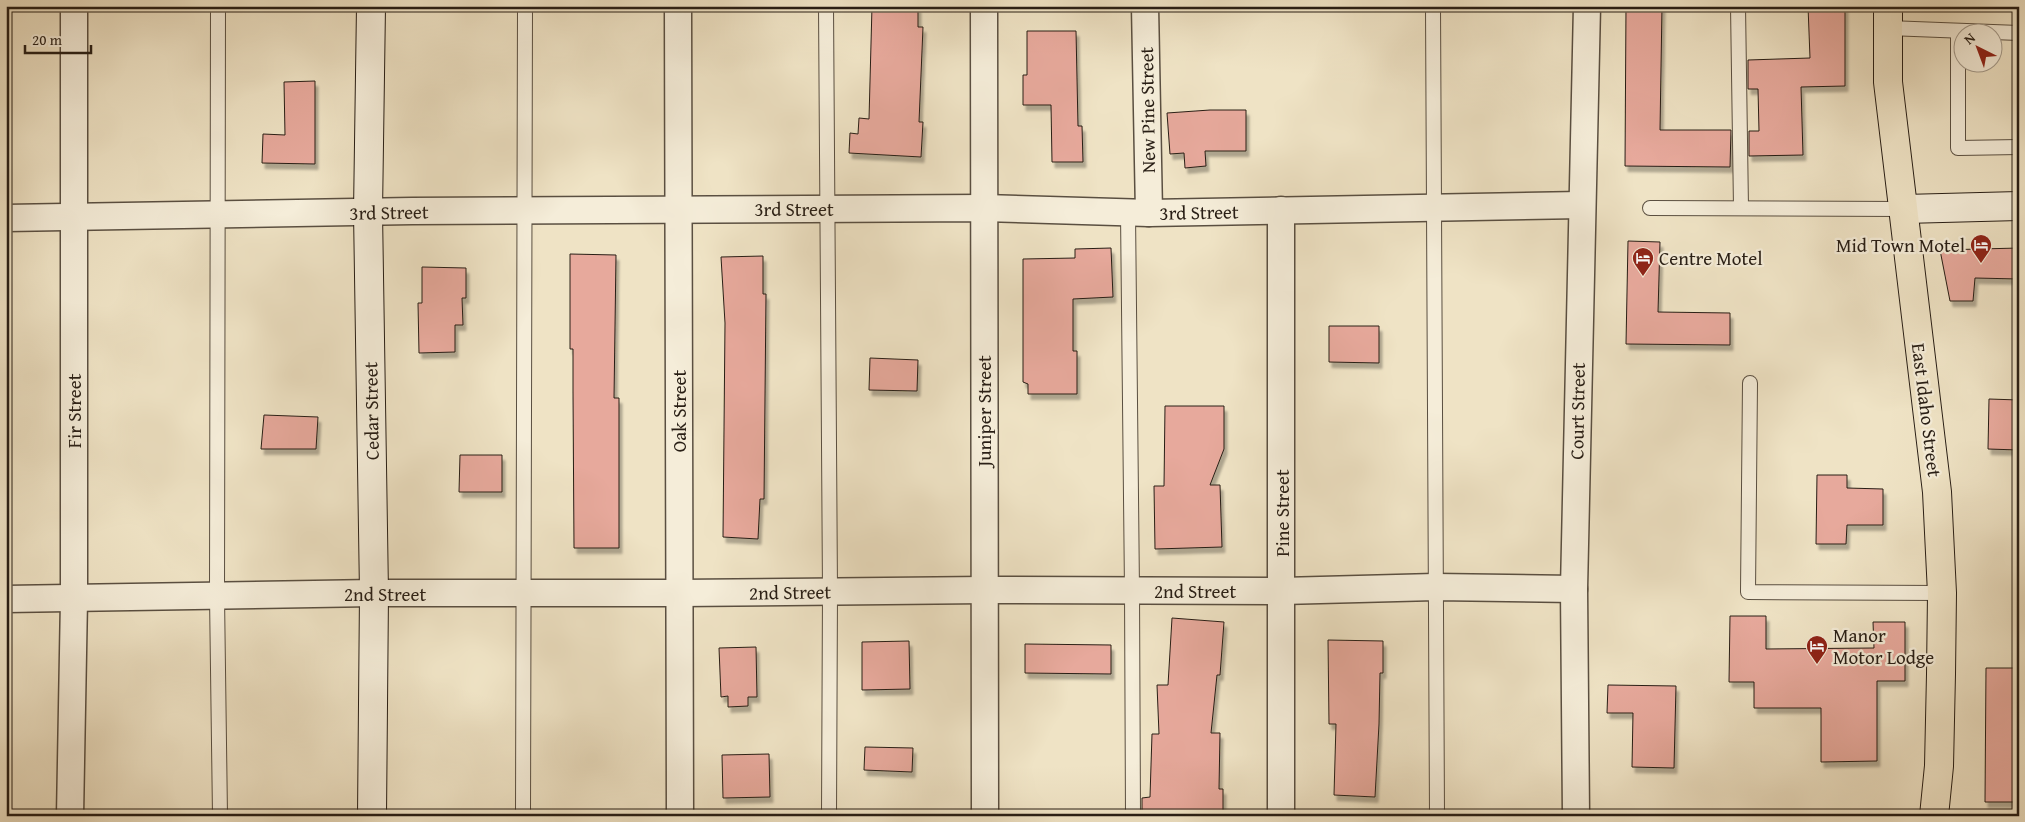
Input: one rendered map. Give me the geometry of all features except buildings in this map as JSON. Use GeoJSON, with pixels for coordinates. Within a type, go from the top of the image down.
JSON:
{"type":"FeatureCollection","features":[{"type":"Feature","properties":{"kind":"main road","name":"East Idaho Street"},"geometry":{"type":"LineString","coordinates":[[1888,17],[1888,82],[1938,492],[1942,593],[1939,766],[1934,816]]}},
{"type":"Feature","properties":{"kind":"street","name":"Fir Street"},"geometry":{"type":"LineString","coordinates":[[70,816],[74,599],[74,6]]}},
{"type":"Feature","properties":{"kind":"street","name":"Cedar Street"},"geometry":{"type":"LineString","coordinates":[[371,6],[368,212],[374,593],[372,816]]}},
{"type":"Feature","properties":{"kind":"street","name":"Oak Street"},"geometry":{"type":"LineString","coordinates":[[678,6],[680,816]]}},
{"type":"Feature","properties":{"kind":"street","name":"Juniper Street"},"geometry":{"type":"LineString","coordinates":[[984,6],[985,816]]}},
{"type":"Feature","properties":{"kind":"street","name":"New Pine Street"},"geometry":{"type":"LineString","coordinates":[[1138,213],[1145,6]]}},
{"type":"Feature","properties":{"kind":"street","name":"Court Street"},"geometry":{"type":"LineString","coordinates":[[1576,816],[1574,589],[1581,205],[1587,6]]}},
{"type":"Feature","properties":{"kind":"street","name":"3rd Street"},"geometry":{"type":"LineString","coordinates":[[6,218],[368,212],[984,208],[1138,213],[1581,205]]}},
{"type":"Feature","properties":{"kind":"street"},"geometry":{"type":"LineString","coordinates":[[1904,209],[2019,206]]}},
{"type":"Feature","properties":{"kind":"street","name":"Pine Street"},"geometry":{"type":"LineString","coordinates":[[1281,210],[1281,816]]}},
{"type":"Feature","properties":{"kind":"street","name":"2nd Street"},"geometry":{"type":"LineString","coordinates":[[6,599],[374,593],[680,593],[985,590],[1282,592],[1435,587],[1574,589]]}},
{"type":"Feature","properties":{"kind":"lane"},"geometry":{"type":"LineString","coordinates":[[218,6],[220,816]]}},
{"type":"Feature","properties":{"kind":"lane"},"geometry":{"type":"LineString","coordinates":[[523,816],[525,6]]}},
{"type":"Feature","properties":{"kind":"lane"},"geometry":{"type":"LineString","coordinates":[[826,6],[830,591],[829,816]]}},
{"type":"Feature","properties":{"kind":"lane"},"geometry":{"type":"LineString","coordinates":[[1433,6],[1437,816]]}},
{"type":"Feature","properties":{"kind":"lane"},"geometry":{"type":"LineString","coordinates":[[1738,6],[1740,208]]}},
{"type":"Feature","properties":{"kind":"lane"},"geometry":{"type":"LineString","coordinates":[[1888,17],[1952,30]]}},
{"type":"Feature","properties":{"kind":"lane"},"geometry":{"type":"LineString","coordinates":[[2002,32],[2019,33]]}},
{"type":"Feature","properties":{"kind":"lane"},"geometry":{"type":"LineString","coordinates":[[1958,72],[1958,148],[2019,147]]}},
{"type":"Feature","properties":{"kind":"lane"},"geometry":{"type":"LineString","coordinates":[[1650,208],[1904,209]]}},
{"type":"Feature","properties":{"kind":"lane"},"geometry":{"type":"LineString","coordinates":[[1133,816],[1132,591],[1138,213]]}},
{"type":"Feature","properties":{"kind":"lane"},"geometry":{"type":"LineString","coordinates":[[1750,383],[1748,592],[1942,593]]}},
{"type":"Feature","properties":{"kind":"place","name":"Mid Town Motel"},"geometry":{"type":"Point","coordinates":[1981,264]}},
{"type":"Feature","properties":{"kind":"place","name":"Centre Motel"},"geometry":{"type":"Point","coordinates":[1643,277]}},
{"type":"Feature","properties":{"kind":"place","name":"Manor Motor Lodge"},"geometry":{"type":"Point","coordinates":[1817,665]}}]}
